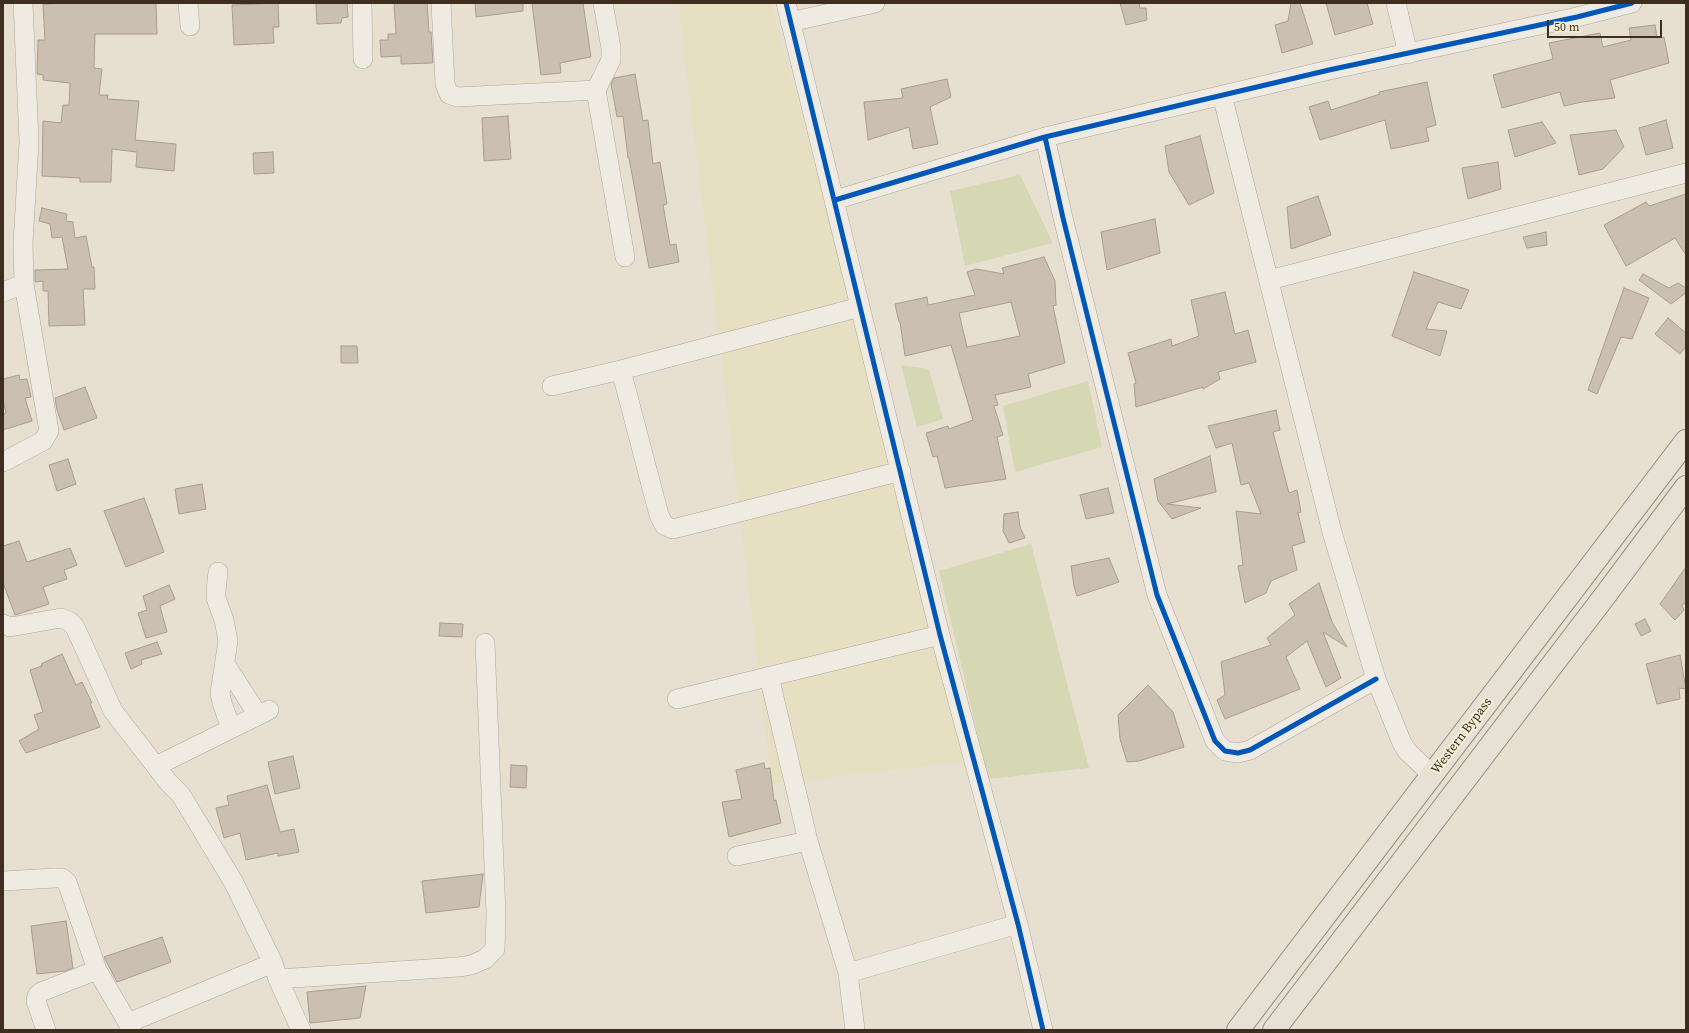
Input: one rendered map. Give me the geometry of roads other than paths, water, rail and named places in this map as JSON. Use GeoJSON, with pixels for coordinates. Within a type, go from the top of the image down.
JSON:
{"type":"FeatureCollection","features":[{"type":"Feature","properties":{"kind":"main road","name":"Western Bypass"},"geometry":{"type":"LineString","coordinates":[[1238,1030],[1686,441]]}},
{"type":"Feature","properties":{"kind":"main road"},"geometry":{"type":"LineString","coordinates":[[1274,1030],[1685,491]]}},
{"type":"Feature","properties":{"kind":"street"},"geometry":{"type":"LineString","coordinates":[[3,462],[43,441],[50,431],[24,284],[23,243],[29,142],[23,3]]}},
{"type":"Feature","properties":{"kind":"street"},"geometry":{"type":"LineString","coordinates":[[188,3],[190,26]]}},
{"type":"Feature","properties":{"kind":"street"},"geometry":{"type":"LineString","coordinates":[[362,3],[363,59]]}},
{"type":"Feature","properties":{"kind":"street"},"geometry":{"type":"LineString","coordinates":[[441,3],[446,84],[449,94],[457,96],[596,90]]}},
{"type":"Feature","properties":{"kind":"street"},"geometry":{"type":"LineString","coordinates":[[603,3],[611,48],[611,60],[596,90],[625,257]]}},
{"type":"Feature","properties":{"kind":"street"},"geometry":{"type":"LineString","coordinates":[[786,3],[940,635],[1018,924],[1043,1030]]}},
{"type":"Feature","properties":{"kind":"street"},"geometry":{"type":"LineString","coordinates":[[790,22],[875,3]]}},
{"type":"Feature","properties":{"kind":"street"},"geometry":{"type":"LineString","coordinates":[[1396,3],[1408,54]]}},
{"type":"Feature","properties":{"kind":"street"},"geometry":{"type":"LineString","coordinates":[[835,200],[1045,136],[1408,54],[1575,10],[1632,3]]}},
{"type":"Feature","properties":{"kind":"street"},"geometry":{"type":"LineString","coordinates":[[1222,95],[1332,532],[1376,679],[1402,743],[1407,751],[1432,775]]}},
{"type":"Feature","properties":{"kind":"street"},"geometry":{"type":"LineString","coordinates":[[1045,136],[1063,218],[1157,595],[1215,742],[1225,751],[1238,753],[1250,750],[1376,679]]}},
{"type":"Feature","properties":{"kind":"street"},"geometry":{"type":"LineString","coordinates":[[1269,280],[1686,173]]}},
{"type":"Feature","properties":{"kind":"street"},"geometry":{"type":"LineString","coordinates":[[3,292],[24,284]]}},
{"type":"Feature","properties":{"kind":"street"},"geometry":{"type":"LineString","coordinates":[[552,386],[621,370],[860,307]]}},
{"type":"Feature","properties":{"kind":"street"},"geometry":{"type":"LineString","coordinates":[[621,370],[659,515],[664,525],[673,529],[901,471]]}},
{"type":"Feature","properties":{"kind":"street"},"geometry":{"type":"LineString","coordinates":[[218,572],[216,598],[224,620],[228,641],[220,693],[231,728]]}},
{"type":"Feature","properties":{"kind":"street"},"geometry":{"type":"LineString","coordinates":[[3,624],[10,627],[61,618],[69,621],[75,627],[112,711],[181,795],[234,883],[301,1030]]}},
{"type":"Feature","properties":{"kind":"street"},"geometry":{"type":"LineString","coordinates":[[677,699],[940,635]]}},
{"type":"Feature","properties":{"kind":"street"},"geometry":{"type":"LineString","coordinates":[[3,881],[62,878],[67,882],[97,970],[129,1026],[275,971],[458,967],[471,965],[485,960],[495,949],[496,914],[485,643]]}},
{"type":"Feature","properties":{"kind":"street"},"geometry":{"type":"LineString","coordinates":[[156,766],[264,712],[225,664]]}},
{"type":"Feature","properties":{"kind":"street"},"geometry":{"type":"LineString","coordinates":[[769,676],[808,841],[848,973],[855,1030]]}},
{"type":"Feature","properties":{"kind":"street"},"geometry":{"type":"LineString","coordinates":[[737,856],[808,841]]}},
{"type":"Feature","properties":{"kind":"street"},"geometry":{"type":"LineString","coordinates":[[848,973],[1018,924]]}},
{"type":"Feature","properties":{"kind":"street"},"geometry":{"type":"LineString","coordinates":[[46,1030],[36,1001],[37,996],[42,992],[97,970]]}}]}
